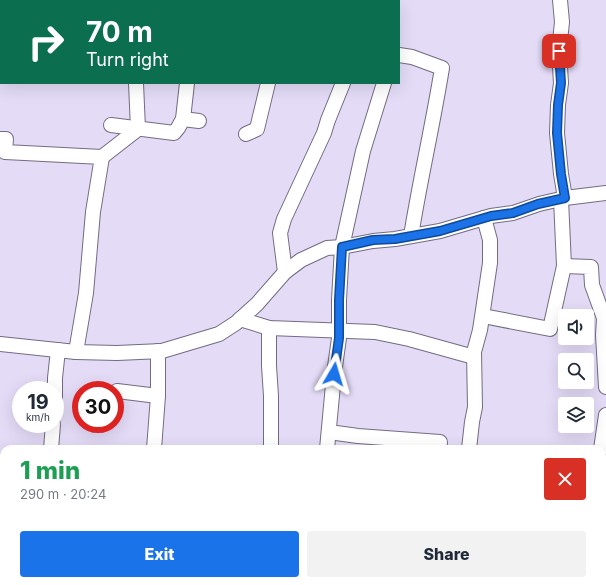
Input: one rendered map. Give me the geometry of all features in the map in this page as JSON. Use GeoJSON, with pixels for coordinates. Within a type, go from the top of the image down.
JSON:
{"type":"FeatureCollection","features":[{"type":"Feature","properties":{"kind":"street"},"geometry":{"type":"LineString","coordinates":[[483,316],[550,329],[564,266],[563,199],[557,133],[558,105],[561,83],[559,51],[562,22],[560,0]]}},
{"type":"Feature","properties":{"kind":"street"},"geometry":{"type":"LineString","coordinates":[[400,55],[442,68],[428,151],[416,202],[411,236]]}},
{"type":"Feature","properties":{"kind":"street"},"geometry":{"type":"LineString","coordinates":[[136,84],[138,129]]}},
{"type":"Feature","properties":{"kind":"street"},"geometry":{"type":"LineString","coordinates":[[111,125],[174,133],[183,119],[187,84]]}},
{"type":"Feature","properties":{"kind":"street"},"geometry":{"type":"LineString","coordinates":[[246,134],[257,129],[268,84]]}},
{"type":"Feature","properties":{"kind":"street"},"geometry":{"type":"LineString","coordinates":[[285,272],[280,233],[284,219],[324,133],[343,84]]}},
{"type":"Feature","properties":{"kind":"street"},"geometry":{"type":"LineString","coordinates":[[327,445],[339,331],[342,247],[363,151],[384,84]]}},
{"type":"Feature","properties":{"kind":"street"},"geometry":{"type":"LineString","coordinates":[[183,119],[199,121]]}},
{"type":"Feature","properties":{"kind":"street"},"geometry":{"type":"LineString","coordinates":[[0,139],[6,139],[5,152],[102,156],[138,129]]}},
{"type":"Feature","properties":{"kind":"street"},"geometry":{"type":"LineString","coordinates":[[76,352],[86,293],[93,212],[102,156]]}},
{"type":"Feature","properties":{"kind":"street"},"geometry":{"type":"LineString","coordinates":[[0,344],[76,352],[117,353],[158,351],[219,334],[240,319],[257,304],[285,272],[301,260],[327,248],[342,247],[373,240],[395,239],[440,231],[484,218],[513,213],[538,204],[606,193]]}},
{"type":"Feature","properties":{"kind":"street"},"geometry":{"type":"LineString","coordinates":[[469,445],[475,407],[474,352],[483,316],[490,263],[490,240],[484,218]]}},
{"type":"Feature","properties":{"kind":"street"},"geometry":{"type":"LineString","coordinates":[[564,266],[591,267],[592,285],[604,318],[603,334],[606,387]]}},
{"type":"Feature","properties":{"kind":"street"},"geometry":{"type":"LineString","coordinates":[[240,319],[269,328],[375,332],[408,339],[474,357]]}},
{"type":"Feature","properties":{"kind":"street"},"geometry":{"type":"LineString","coordinates":[[269,328],[271,445]]}},
{"type":"Feature","properties":{"kind":"street"},"geometry":{"type":"LineString","coordinates":[[55,381],[58,350]]}},
{"type":"Feature","properties":{"kind":"street"},"geometry":{"type":"LineString","coordinates":[[154,445],[158,396],[158,351]]}},
{"type":"Feature","properties":{"kind":"street"},"geometry":{"type":"LineString","coordinates":[[124,392],[158,396]]}},
{"type":"Feature","properties":{"kind":"street"},"geometry":{"type":"LineString","coordinates":[[602,445],[606,416]]}},
{"type":"Feature","properties":{"kind":"street"},"geometry":{"type":"LineString","coordinates":[[329,432],[358,436],[440,442],[440,445]]}},
{"type":"Feature","properties":{"kind":"street"},"geometry":{"type":"LineString","coordinates":[[51,445],[52,433]]}},
{"type":"Feature","properties":{"kind":"route"},"geometry":{"type":"LineString","coordinates":[[334,374],[339,338],[340,268],[342,247],[373,240],[395,239],[440,231],[468,222],[491,216],[513,213],[538,204],[565,198],[557,133],[558,105],[561,83],[559,51]]}}]}
